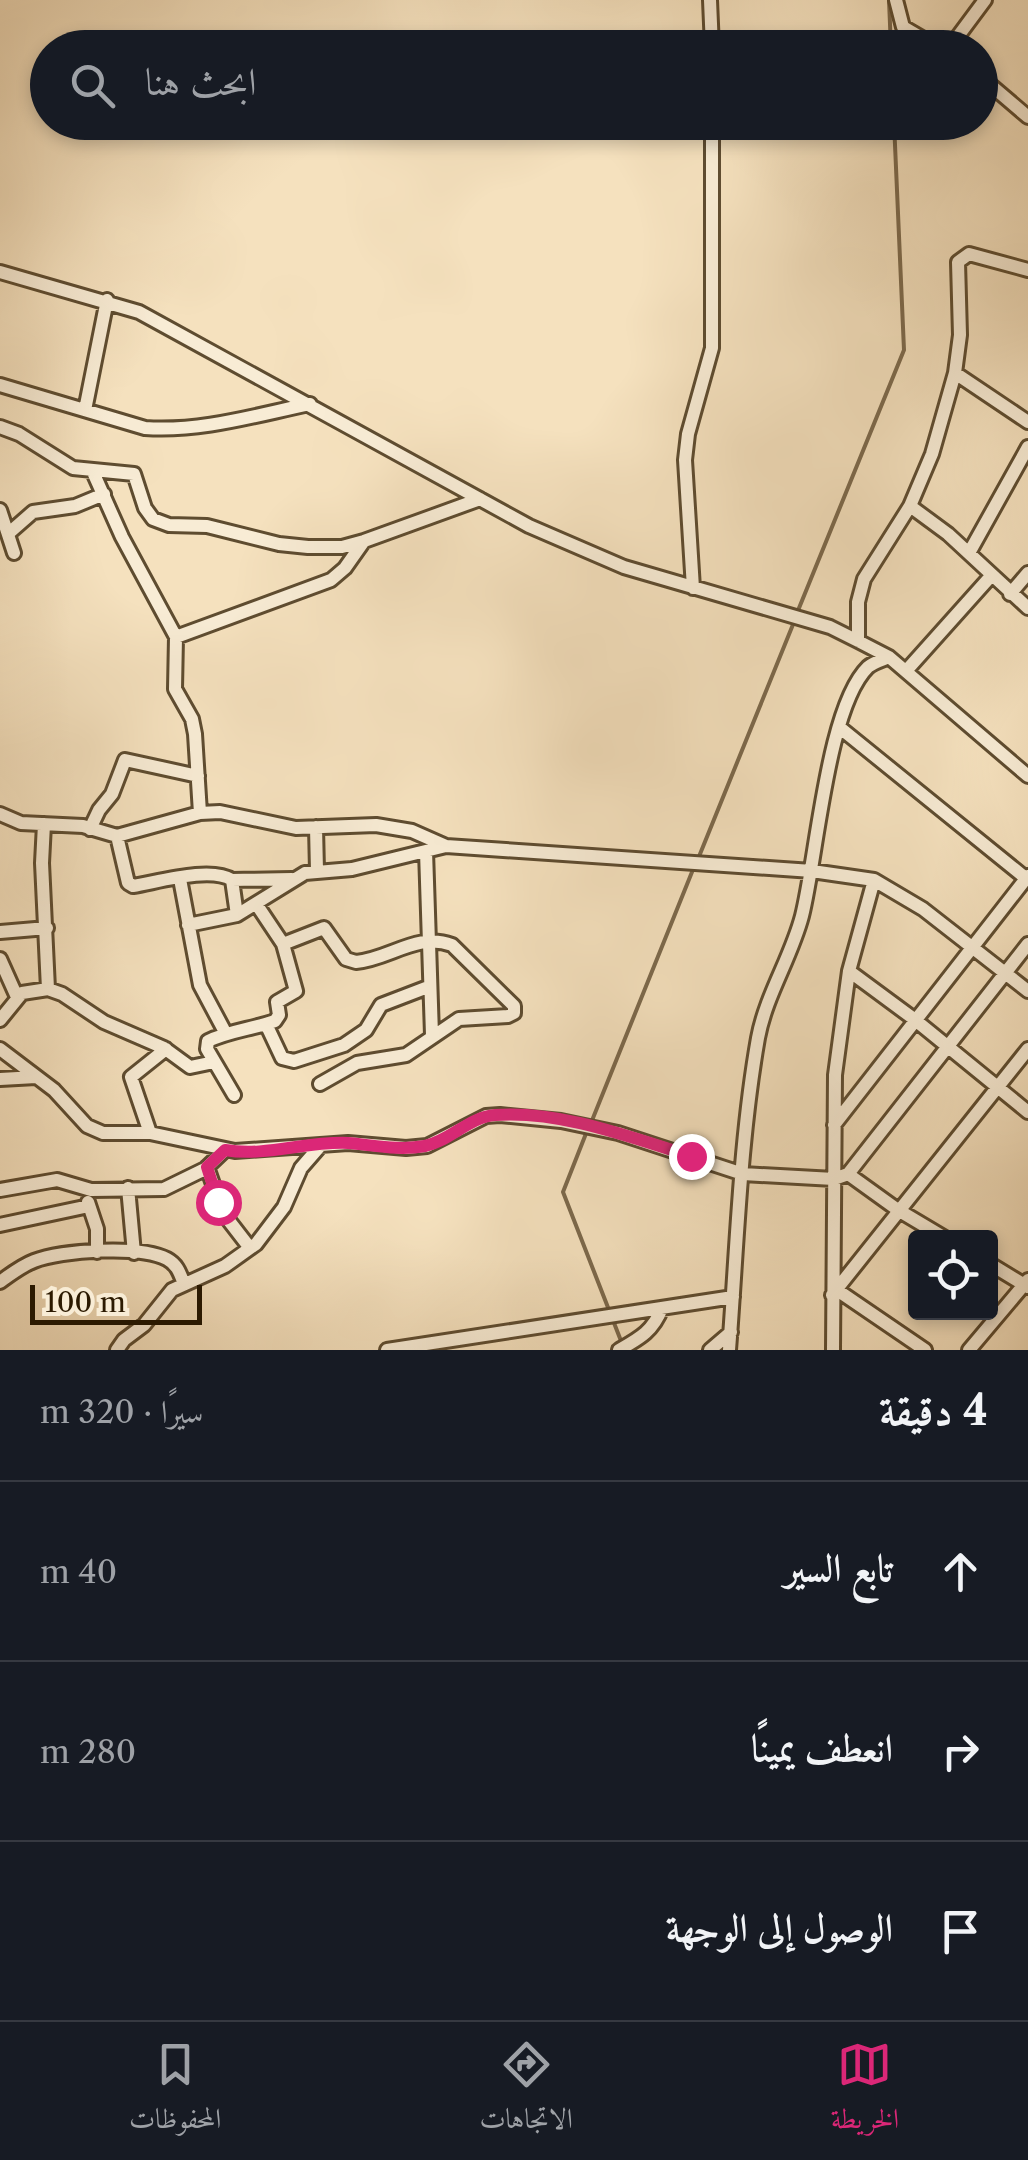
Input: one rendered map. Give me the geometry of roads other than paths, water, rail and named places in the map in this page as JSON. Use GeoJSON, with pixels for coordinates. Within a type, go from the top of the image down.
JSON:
{"type":"FeatureCollection","features":[{"type":"Feature","properties":{"kind":"street"},"geometry":{"type":"LineString","coordinates":[[710,0],[711,30]]}},
{"type":"Feature","properties":{"kind":"street"},"geometry":{"type":"LineString","coordinates":[[896,0],[902,26],[909,30]]}},
{"type":"Feature","properties":{"kind":"street"},"geometry":{"type":"LineString","coordinates":[[963,30],[985,0]]}},
{"type":"Feature","properties":{"kind":"street"},"geometry":{"type":"LineString","coordinates":[[998,91],[1028,116]]}},
{"type":"Feature","properties":{"kind":"street"},"geometry":{"type":"LineString","coordinates":[[694,588],[685,460],[688,434],[712,348],[712,140]]}},
{"type":"Feature","properties":{"kind":"street"},"geometry":{"type":"LineString","coordinates":[[858,641],[858,602],[864,578],[910,506],[932,454],[956,373],[960,335],[958,262],[969,254],[1028,270]]}},
{"type":"Feature","properties":{"kind":"street"},"geometry":{"type":"LineString","coordinates":[[0,272],[107,300],[170,328],[578,550],[830,627],[888,657],[1028,776]]}},
{"type":"Feature","properties":{"kind":"street"},"geometry":{"type":"LineString","coordinates":[[84,410],[107,300]]}},
{"type":"Feature","properties":{"kind":"street"},"geometry":{"type":"LineString","coordinates":[[956,373],[1028,422]]}},
{"type":"Feature","properties":{"kind":"street"},"geometry":{"type":"LineString","coordinates":[[0,385],[145,428],[166,430],[310,404]]}},
{"type":"Feature","properties":{"kind":"street"},"geometry":{"type":"LineString","coordinates":[[0,427],[20,434],[60,462],[93,472],[134,474],[145,508],[153,519],[169,525],[208,526],[279,544],[342,546],[480,499]]}},
{"type":"Feature","properties":{"kind":"street"},"geometry":{"type":"LineString","coordinates":[[969,553],[1028,447]]}},
{"type":"Feature","properties":{"kind":"street"},"geometry":{"type":"LineString","coordinates":[[93,472],[122,537],[176,637],[175,689],[192,720],[200,814]]}},
{"type":"Feature","properties":{"kind":"street"},"geometry":{"type":"LineString","coordinates":[[9,532],[33,512],[76,506],[104,494]]}},
{"type":"Feature","properties":{"kind":"street"},"geometry":{"type":"LineString","coordinates":[[910,506],[929,517],[1028,608]]}},
{"type":"Feature","properties":{"kind":"street"},"geometry":{"type":"LineString","coordinates":[[0,510],[14,553]]}},
{"type":"Feature","properties":{"kind":"street"},"geometry":{"type":"LineString","coordinates":[[176,637],[331,580],[364,541]]}},
{"type":"Feature","properties":{"kind":"street"},"geometry":{"type":"LineString","coordinates":[[1010,594],[1028,573]]}},
{"type":"Feature","properties":{"kind":"street"},"geometry":{"type":"LineString","coordinates":[[906,671],[991,576]]}},
{"type":"Feature","properties":{"kind":"street"},"geometry":{"type":"LineString","coordinates":[[729,1350],[758,1038],[764,1012],[798,927],[839,727],[859,679],[870,665],[888,657]]}},
{"type":"Feature","properties":{"kind":"street"},"geometry":{"type":"LineString","coordinates":[[834,1125],[1027,879],[839,727]]}},
{"type":"Feature","properties":{"kind":"street"},"geometry":{"type":"LineString","coordinates":[[90,829],[112,794],[124,760],[198,776]]}},
{"type":"Feature","properties":{"kind":"street"},"geometry":{"type":"LineString","coordinates":[[0,814],[12,822],[90,829],[117,836],[220,812],[275,825],[376,825],[412,830],[446,846]]}},
{"type":"Feature","properties":{"kind":"street"},"geometry":{"type":"LineString","coordinates":[[44,824],[48,989]]}},
{"type":"Feature","properties":{"kind":"street"},"geometry":{"type":"LineString","coordinates":[[316,826],[317,871]]}},
{"type":"Feature","properties":{"kind":"street"},"geometry":{"type":"LineString","coordinates":[[117,836],[130,885],[219,874],[232,880],[294,878],[446,846],[812,871],[874,880],[923,909],[1028,991]]}},
{"type":"Feature","properties":{"kind":"street"},"geometry":{"type":"LineString","coordinates":[[426,851],[432,1035]]}},
{"type":"Feature","properties":{"kind":"street"},"geometry":{"type":"LineString","coordinates":[[188,924],[236,915],[294,878]]}},
{"type":"Feature","properties":{"kind":"street"},"geometry":{"type":"LineString","coordinates":[[180,879],[200,985],[225,1032]]}},
{"type":"Feature","properties":{"kind":"street"},"geometry":{"type":"LineString","coordinates":[[232,880],[236,915]]}},
{"type":"Feature","properties":{"kind":"street"},"geometry":{"type":"LineString","coordinates":[[832,1350],[841,1176],[834,1125],[835,1075],[848,971],[874,880]]}},
{"type":"Feature","properties":{"kind":"street"},"geometry":{"type":"LineString","coordinates":[[234,1095],[206,1044],[225,1032],[238,1034],[278,1019],[277,1002],[296,991],[283,944],[257,905]]}},
{"type":"Feature","properties":{"kind":"street"},"geometry":{"type":"LineString","coordinates":[[0,932],[48,928]]}},
{"type":"Feature","properties":{"kind":"street"},"geometry":{"type":"LineString","coordinates":[[283,944],[324,928],[346,959],[356,962],[427,940],[452,945],[514,1006],[514,1012],[508,1016],[458,1019],[406,1054],[357,1063],[320,1084]]}},
{"type":"Feature","properties":{"kind":"street"},"geometry":{"type":"LineString","coordinates":[[841,1176],[1028,944]]}},
{"type":"Feature","properties":{"kind":"street"},"geometry":{"type":"LineString","coordinates":[[0,959],[17,996]]}},
{"type":"Feature","properties":{"kind":"street"},"geometry":{"type":"LineString","coordinates":[[848,971],[1028,1112]]}},
{"type":"Feature","properties":{"kind":"street"},"geometry":{"type":"LineString","coordinates":[[266,1024],[282,1058],[294,1060],[344,1044],[366,1030],[382,1005],[428,988]]}},
{"type":"Feature","properties":{"kind":"street"},"geometry":{"type":"LineString","coordinates":[[0,1020],[17,996],[33,989],[48,989],[104,1022],[166,1049],[190,1067],[214,1062]]}},
{"type":"Feature","properties":{"kind":"street"},"geometry":{"type":"LineString","coordinates":[[150,1133],[132,1077],[166,1049]]}},
{"type":"Feature","properties":{"kind":"street"},"geometry":{"type":"LineString","coordinates":[[834,1292],[1028,1049]]}},
{"type":"Feature","properties":{"kind":"street"},"geometry":{"type":"LineString","coordinates":[[0,1050],[60,1095],[77,1118],[94,1130],[150,1133],[225,1150],[284,1149],[321,1144],[427,1146],[486,1116],[500,1114],[561,1121],[618,1133],[743,1174],[841,1176],[932,1230]]}},
{"type":"Feature","properties":{"kind":"street"},"geometry":{"type":"LineString","coordinates":[[0,1079],[36,1077]]}},
{"type":"Feature","properties":{"kind":"street"},"geometry":{"type":"LineString","coordinates":[[117,1350],[144,1325],[172,1290],[225,1266],[250,1248],[284,1207],[301,1168],[321,1144]]}},
{"type":"Feature","properties":{"kind":"street"},"geometry":{"type":"LineString","coordinates":[[0,1190],[57,1180],[90,1190],[164,1189],[207,1167],[225,1150]]}},
{"type":"Feature","properties":{"kind":"street"},"geometry":{"type":"LineString","coordinates":[[207,1167],[223,1213],[250,1248]]}},
{"type":"Feature","properties":{"kind":"street"},"geometry":{"type":"LineString","coordinates":[[128,1188],[134,1253]]}},
{"type":"Feature","properties":{"kind":"street"},"geometry":{"type":"LineString","coordinates":[[90,1190],[88,1206],[96,1229],[97,1252]]}},
{"type":"Feature","properties":{"kind":"street"},"geometry":{"type":"LineString","coordinates":[[0,1225],[88,1206]]}},
{"type":"Feature","properties":{"kind":"street"},"geometry":{"type":"LineString","coordinates":[[0,1282],[19,1268],[47,1257],[97,1252],[134,1253],[170,1260],[184,1284]]}},
{"type":"Feature","properties":{"kind":"street"},"geometry":{"type":"LineString","coordinates":[[969,1350],[1027,1284],[998,1268]]}},
{"type":"Feature","properties":{"kind":"street"},"geometry":{"type":"LineString","coordinates":[[834,1292],[924,1350]]}},
{"type":"Feature","properties":{"kind":"street"},"geometry":{"type":"LineString","coordinates":[[387,1350],[733,1297]]}},
{"type":"Feature","properties":{"kind":"street"},"geometry":{"type":"LineString","coordinates":[[618,1350],[645,1336],[656,1324],[662,1308]]}},
{"type":"Feature","properties":{"kind":"street"},"geometry":{"type":"LineString","coordinates":[[710,1350],[731,1332]]}},
{"type":"Feature","properties":{"kind":"waterway"},"geometry":{"type":"LineString","coordinates":[[889,0],[890,30]]}},
{"type":"Feature","properties":{"kind":"waterway"},"geometry":{"type":"LineString","coordinates":[[797,613],[904,350],[895,140]]}},
{"type":"Feature","properties":{"kind":"waterway"},"geometry":{"type":"LineString","coordinates":[[698,859],[794,622]]}},
{"type":"Feature","properties":{"kind":"waterway"},"geometry":{"type":"LineString","coordinates":[[591,1123],[694,867]]}},
{"type":"Feature","properties":{"kind":"waterway"},"geometry":{"type":"LineString","coordinates":[[587,1131],[563,1192],[623,1346]]}}]}
